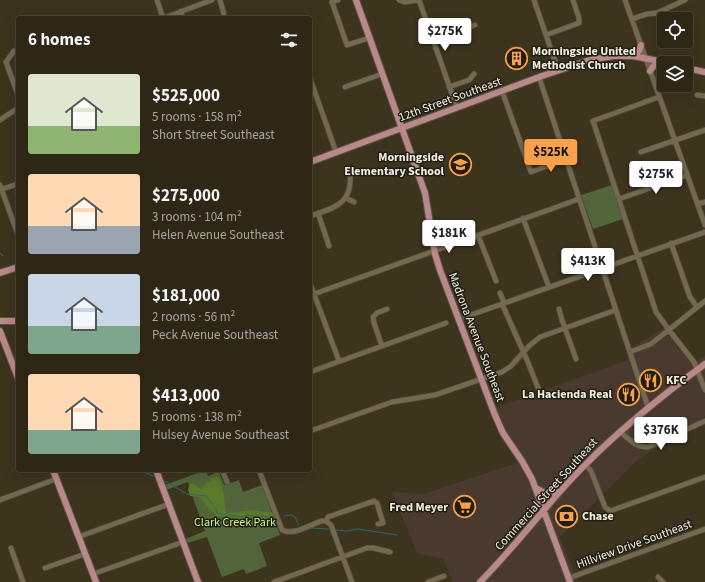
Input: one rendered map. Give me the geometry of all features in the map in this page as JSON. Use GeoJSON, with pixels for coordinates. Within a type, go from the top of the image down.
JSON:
{"type":"FeatureCollection","features":[{"type":"Feature","properties":{"kind":"main road","name":"Madrona Avenue Southeast"},"geometry":{"type":"LineString","coordinates":[[356,0],[426,198],[434,251],[480,379],[499,425],[529,473],[536,488],[570,580]]}},
{"type":"Feature","properties":{"kind":"main road"},"geometry":{"type":"LineString","coordinates":[[633,56],[639,51],[641,45]]}},
{"type":"Feature","properties":{"kind":"main road","name":"12th Street Southeast"},"geometry":{"type":"LineString","coordinates":[[312,161],[558,70],[602,57],[633,56],[657,60]]}},
{"type":"Feature","properties":{"kind":"main road"},"geometry":{"type":"LineString","coordinates":[[650,71],[657,63]]}},
{"type":"Feature","properties":{"kind":"main road"},"geometry":{"type":"LineString","coordinates":[[693,69],[705,72]]}},
{"type":"Feature","properties":{"kind":"main road"},"geometry":{"type":"LineString","coordinates":[[0,274],[16,268]]}},
{"type":"Feature","properties":{"kind":"main road"},"geometry":{"type":"LineString","coordinates":[[0,317],[3,321],[16,321]]}},
{"type":"Feature","properties":{"kind":"main road"},"geometry":{"type":"LineString","coordinates":[[0,331],[1,338],[16,373]]}},
{"type":"Feature","properties":{"kind":"main road","name":"Commercial Street Southeast"},"geometry":{"type":"LineString","coordinates":[[480,582],[585,464],[648,408],[705,364]]}},
{"type":"Feature","properties":{"kind":"main road"},"geometry":{"type":"LineString","coordinates":[[54,472],[96,582]]}},
{"type":"Feature","properties":{"kind":"main road"},"geometry":{"type":"LineString","coordinates":[[157,472],[198,582]]}},
{"type":"Feature","properties":{"kind":"main road"},"geometry":{"type":"LineString","coordinates":[[536,488],[545,493],[559,492]]}},
{"type":"Feature","properties":{"kind":"street"},"geometry":{"type":"LineString","coordinates":[[157,0],[162,16]]}},
{"type":"Feature","properties":{"kind":"street"},"geometry":{"type":"LineString","coordinates":[[168,16],[212,0]]}},
{"type":"Feature","properties":{"kind":"street"},"geometry":{"type":"LineString","coordinates":[[220,0],[225,16]]}},
{"type":"Feature","properties":{"kind":"street"},"geometry":{"type":"LineString","coordinates":[[338,0],[332,2],[347,46],[369,38]]}},
{"type":"Feature","properties":{"kind":"street"},"geometry":{"type":"LineString","coordinates":[[399,0],[405,2],[419,0],[457,108]]}},
{"type":"Feature","properties":{"kind":"street"},"geometry":{"type":"LineString","coordinates":[[534,0],[558,70]]}},
{"type":"Feature","properties":{"kind":"street"},"geometry":{"type":"LineString","coordinates":[[546,35],[579,23],[579,18],[573,0]]}},
{"type":"Feature","properties":{"kind":"street"},"geometry":{"type":"LineString","coordinates":[[625,0],[705,225]]}},
{"type":"Feature","properties":{"kind":"street"},"geometry":{"type":"LineString","coordinates":[[632,19],[647,14],[657,13],[685,0]]}},
{"type":"Feature","properties":{"kind":"street"},"geometry":{"type":"LineString","coordinates":[[181,11],[182,16]]}},
{"type":"Feature","properties":{"kind":"street"},"geometry":{"type":"LineString","coordinates":[[432,40],[475,25]]}},
{"type":"Feature","properties":{"kind":"street"},"geometry":{"type":"LineString","coordinates":[[16,51],[6,62],[16,90]]}},
{"type":"Feature","properties":{"kind":"street"},"geometry":{"type":"LineString","coordinates":[[345,87],[382,74]]}},
{"type":"Feature","properties":{"kind":"street"},"geometry":{"type":"LineString","coordinates":[[449,88],[469,80],[474,74]]}},
{"type":"Feature","properties":{"kind":"street"},"geometry":{"type":"LineString","coordinates":[[539,77],[648,408]]}},
{"type":"Feature","properties":{"kind":"street"},"geometry":{"type":"LineString","coordinates":[[312,84],[336,152]]}},
{"type":"Feature","properties":{"kind":"street"},"geometry":{"type":"LineString","coordinates":[[502,91],[531,172],[566,159]]}},
{"type":"Feature","properties":{"kind":"street"},"geometry":{"type":"LineString","coordinates":[[697,95],[705,96]]}},
{"type":"Feature","properties":{"kind":"street"},"geometry":{"type":"LineString","coordinates":[[659,97],[592,121],[656,312],[692,359],[705,390]]}},
{"type":"Feature","properties":{"kind":"street"},"geometry":{"type":"LineString","coordinates":[[0,120],[16,109]]}},
{"type":"Feature","properties":{"kind":"street"},"geometry":{"type":"LineString","coordinates":[[641,152],[705,130]]}},
{"type":"Feature","properties":{"kind":"street"},"geometry":{"type":"LineString","coordinates":[[312,215],[336,207],[346,198],[350,187],[350,172]]}},
{"type":"Feature","properties":{"kind":"street"},"geometry":{"type":"LineString","coordinates":[[619,199],[687,175]]}},
{"type":"Feature","properties":{"kind":"street"},"geometry":{"type":"LineString","coordinates":[[16,184],[1,187],[16,229]]}},
{"type":"Feature","properties":{"kind":"street"},"geometry":{"type":"LineString","coordinates":[[346,198],[354,202]]}},
{"type":"Feature","properties":{"kind":"street"},"geometry":{"type":"LineString","coordinates":[[314,294],[579,199]]}},
{"type":"Feature","properties":{"kind":"street"},"geometry":{"type":"LineString","coordinates":[[698,204],[705,202]]}},
{"type":"Feature","properties":{"kind":"street"},"geometry":{"type":"LineString","coordinates":[[318,213],[329,246]]}},
{"type":"Feature","properties":{"kind":"street"},"geometry":{"type":"LineString","coordinates":[[523,218],[549,287]]}},
{"type":"Feature","properties":{"kind":"street"},"geometry":{"type":"LineString","coordinates":[[465,317],[670,243],[705,232]]}},
{"type":"Feature","properties":{"kind":"street"},"geometry":{"type":"LineString","coordinates":[[478,235],[496,281]]}},
{"type":"Feature","properties":{"kind":"street"},"geometry":{"type":"LineString","coordinates":[[670,243],[690,296],[697,307]]}},
{"type":"Feature","properties":{"kind":"street"},"geometry":{"type":"LineString","coordinates":[[312,288],[339,361]]}},
{"type":"Feature","properties":{"kind":"street"},"geometry":{"type":"LineString","coordinates":[[500,293],[503,304],[538,390]]}},
{"type":"Feature","properties":{"kind":"street"},"geometry":{"type":"LineString","coordinates":[[630,352],[651,344],[705,301]]}},
{"type":"Feature","properties":{"kind":"street"},"geometry":{"type":"LineString","coordinates":[[382,346],[373,317],[377,313],[387,309]]}},
{"type":"Feature","properties":{"kind":"street"},"geometry":{"type":"LineString","coordinates":[[559,309],[576,359]]}},
{"type":"Feature","properties":{"kind":"street"},"geometry":{"type":"LineString","coordinates":[[312,430],[392,402],[435,395],[507,369],[537,339],[616,310]]}},
{"type":"Feature","properties":{"kind":"street"},"geometry":{"type":"LineString","coordinates":[[312,371],[446,324]]}},
{"type":"Feature","properties":{"kind":"street"},"geometry":{"type":"LineString","coordinates":[[620,432],[635,444],[642,447],[648,447],[705,421]]}},
{"type":"Feature","properties":{"kind":"street"},"geometry":{"type":"LineString","coordinates":[[585,464],[591,471],[605,507],[608,510],[613,510],[705,477]]}},
{"type":"Feature","properties":{"kind":"street"},"geometry":{"type":"LineString","coordinates":[[223,472],[227,482]]}},
{"type":"Feature","properties":{"kind":"street"},"geometry":{"type":"LineString","coordinates":[[260,472],[282,530],[290,532],[318,522],[326,521],[328,517],[374,501],[377,503],[383,523],[378,524]]}},
{"type":"Feature","properties":{"kind":"street"},"geometry":{"type":"LineString","coordinates":[[0,500],[56,479]]}},
{"type":"Feature","properties":{"kind":"street"},"geometry":{"type":"LineString","coordinates":[[78,536],[169,504]]}},
{"type":"Feature","properties":{"kind":"street"},"geometry":{"type":"LineString","coordinates":[[326,521],[331,525],[352,582]]}},
{"type":"Feature","properties":{"kind":"street","name":"Hillview Drive Southeast"},"geometry":{"type":"LineString","coordinates":[[570,580],[705,529]]}},
{"type":"Feature","properties":{"kind":"street"},"geometry":{"type":"LineString","coordinates":[[93,574],[183,542]]}},
{"type":"Feature","properties":{"kind":"street"},"geometry":{"type":"LineString","coordinates":[[11,548],[23,582]]}},
{"type":"Feature","properties":{"kind":"street"},"geometry":{"type":"LineString","coordinates":[[274,582],[361,550],[373,548],[390,552]]}},
{"type":"Feature","properties":{"kind":"street"},"geometry":{"type":"LineString","coordinates":[[45,568],[85,554]]}},
{"type":"Feature","properties":{"kind":"street"},"geometry":{"type":"LineString","coordinates":[[428,582],[444,576]]}},
{"type":"Feature","properties":{"kind":"street"},"geometry":{"type":"LineString","coordinates":[[658,577],[663,582]]}},
{"type":"Feature","properties":{"kind":"shaded area"},"geometry":{"type":"Polygon","coordinates":[[[669,325],[697,361],[705,356],[705,416],[635,462],[560,537],[578,582],[450,582],[452,581],[443,559],[417,553],[392,492],[424,494],[517,463],[493,420],[495,408],[628,360],[631,348],[669,325]]]}},
{"type":"Feature","properties":{"kind":"green space"},"geometry":{"type":"Polygon","coordinates":[[[462,158],[468,160],[464,170],[458,167],[462,158]]]}},
{"type":"Feature","properties":{"kind":"green space"},"geometry":{"type":"Polygon","coordinates":[[[612,185],[623,219],[593,229],[581,195],[612,185]]]}},
{"type":"Feature","properties":{"kind":"green space","name":"Clark Creek Park"},"geometry":{"type":"Polygon","coordinates":[[[201,472],[207,472],[208,476],[219,472],[224,485],[239,480],[243,492],[262,485],[280,535],[259,543],[267,566],[246,574],[244,569],[222,577],[207,537],[187,543],[185,539],[205,531],[188,482],[166,490],[165,485],[201,472]]]}},
{"type":"Feature","properties":{"kind":"green space"},"geometry":{"type":"Polygon","coordinates":[[[214,476],[220,478],[226,513],[253,510],[274,513],[276,520],[272,521],[250,517],[239,519],[216,516],[200,497],[190,496],[188,489],[190,484],[194,484],[201,489],[214,476]]]}},
{"type":"Feature","properties":{"kind":"waterway"},"geometry":{"type":"LineString","coordinates":[[0,253],[3,256]]}},
{"type":"Feature","properties":{"kind":"waterway"},"geometry":{"type":"LineString","coordinates":[[144,472],[153,476]]}},
{"type":"Feature","properties":{"kind":"waterway"},"geometry":{"type":"LineString","coordinates":[[165,481],[187,494],[207,496],[217,513],[240,517],[249,515],[254,517],[264,516],[272,519]]}},
{"type":"Feature","properties":{"kind":"waterway"},"geometry":{"type":"LineString","coordinates":[[284,516],[292,515],[295,517],[299,526]]}},
{"type":"Feature","properties":{"kind":"waterway"},"geometry":{"type":"LineString","coordinates":[[304,531],[310,528],[328,529]]}},
{"type":"Feature","properties":{"kind":"waterway"},"geometry":{"type":"LineString","coordinates":[[336,530],[347,531],[358,529],[397,535]]}},
{"type":"Feature","properties":{"kind":"place","name":"Morningside United Methodist Church"},"geometry":{"type":"Point","coordinates":[516,58]}},
{"type":"Feature","properties":{"kind":"place","name":"Morningside Elementary School"},"geometry":{"type":"Point","coordinates":[460,164]}},
{"type":"Feature","properties":{"kind":"place","name":"KFC"},"geometry":{"type":"Point","coordinates":[651,380]}},
{"type":"Feature","properties":{"kind":"place","name":"La Hacienda Real"},"geometry":{"type":"Point","coordinates":[628,394]}},
{"type":"Feature","properties":{"kind":"place","name":"Fred Meyer"},"geometry":{"type":"Point","coordinates":[464,507]}},
{"type":"Feature","properties":{"kind":"place","name":"Chase"},"geometry":{"type":"Point","coordinates":[566,516]}}]}
